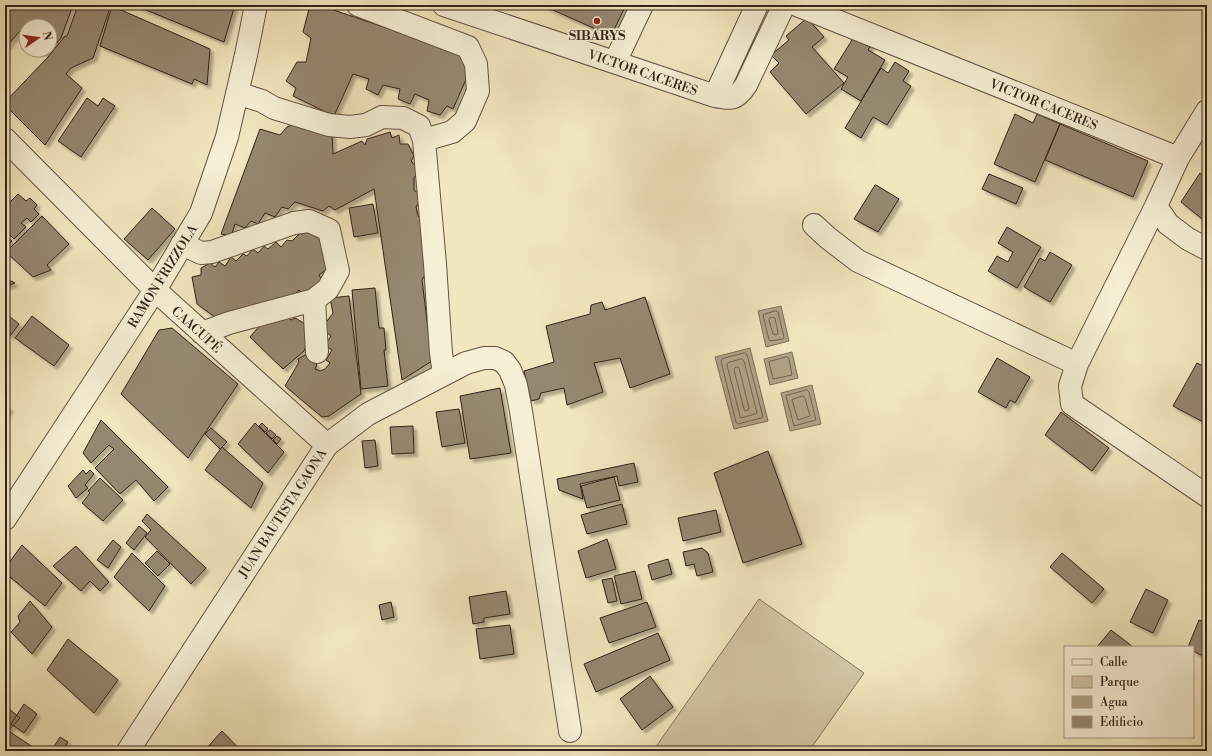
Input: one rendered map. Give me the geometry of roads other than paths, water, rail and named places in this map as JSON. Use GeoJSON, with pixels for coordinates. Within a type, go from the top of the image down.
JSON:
{"type":"FeatureCollection","features":[{"type":"Feature","properties":{"kind":"street","name":"RAMON FRIZZOLA"},"geometry":{"type":"LineString","coordinates":[[8,505],[155,290],[201,213],[227,137],[256,5]]}},
{"type":"Feature","properties":{"kind":"street"},"geometry":{"type":"LineString","coordinates":[[358,5],[468,47],[476,64],[478,91],[465,121],[452,132],[424,140]]}},
{"type":"Feature","properties":{"kind":"street","name":"VICTOR CACERES"},"geometry":{"type":"LineString","coordinates":[[444,5],[498,13],[615,62],[714,96],[731,98],[740,94],[746,85],[784,5]]}},
{"type":"Feature","properties":{"kind":"street"},"geometry":{"type":"LineString","coordinates":[[615,62],[642,5]]}},
{"type":"Feature","properties":{"kind":"street"},"geometry":{"type":"LineString","coordinates":[[714,96],[757,5]]}},
{"type":"Feature","properties":{"kind":"street","name":"VICTOR CACERES"},"geometry":{"type":"LineString","coordinates":[[797,5],[1178,158]]}},
{"type":"Feature","properties":{"kind":"street"},"geometry":{"type":"LineString","coordinates":[[237,93],[262,101],[274,108],[329,125],[350,127],[366,125],[382,117],[403,118],[419,126],[424,140],[441,353],[444,374]]}},
{"type":"Feature","properties":{"kind":"street"},"geometry":{"type":"LineString","coordinates":[[1206,115],[1178,158],[1156,206],[1077,364],[1070,386],[1072,404],[1207,496]]}},
{"type":"Feature","properties":{"kind":"street","name":"CAACUPÉ"},"geometry":{"type":"LineString","coordinates":[[5,139],[155,290],[327,445]]}},
{"type":"Feature","properties":{"kind":"street"},"geometry":{"type":"LineString","coordinates":[[1156,206],[1168,224],[1188,239],[1207,249]]}},
{"type":"Feature","properties":{"kind":"street"},"geometry":{"type":"LineString","coordinates":[[182,244],[201,253],[212,252],[294,223],[309,221],[329,230],[338,271],[328,289],[314,300],[229,323],[202,333]]}},
{"type":"Feature","properties":{"kind":"street"},"geometry":{"type":"LineString","coordinates":[[814,225],[858,261],[1077,364]]}},
{"type":"Feature","properties":{"kind":"street"},"geometry":{"type":"LineString","coordinates":[[314,300],[317,352]]}},
{"type":"Feature","properties":{"kind":"street","name":"JUAN BAUTISTA GAONA"},"geometry":{"type":"LineString","coordinates":[[128,751],[327,445],[368,414],[466,363],[484,358],[495,358],[504,362],[510,370],[516,386],[570,732]]}},
{"type":"Feature","properties":{"kind":"water"},"geometry":{"type":"Polygon","coordinates":[[[781,306],[789,341],[766,347],[758,311],[781,306]]]}},
{"type":"Feature","properties":{"kind":"water"},"geometry":{"type":"Polygon","coordinates":[[[750,348],[768,421],[734,429],[715,357],[750,348]]]}},
{"type":"Feature","properties":{"kind":"water"},"geometry":{"type":"Polygon","coordinates":[[[792,352],[798,378],[770,385],[764,359],[792,352]]]}},
{"type":"Feature","properties":{"kind":"water"},"geometry":{"type":"Polygon","coordinates":[[[812,385],[821,424],[790,431],[781,393],[812,385]]]}},
{"type":"Feature","properties":{"kind":"place","name":"SIBARYS"},"geometry":{"type":"Point","coordinates":[597,21]}}]}
